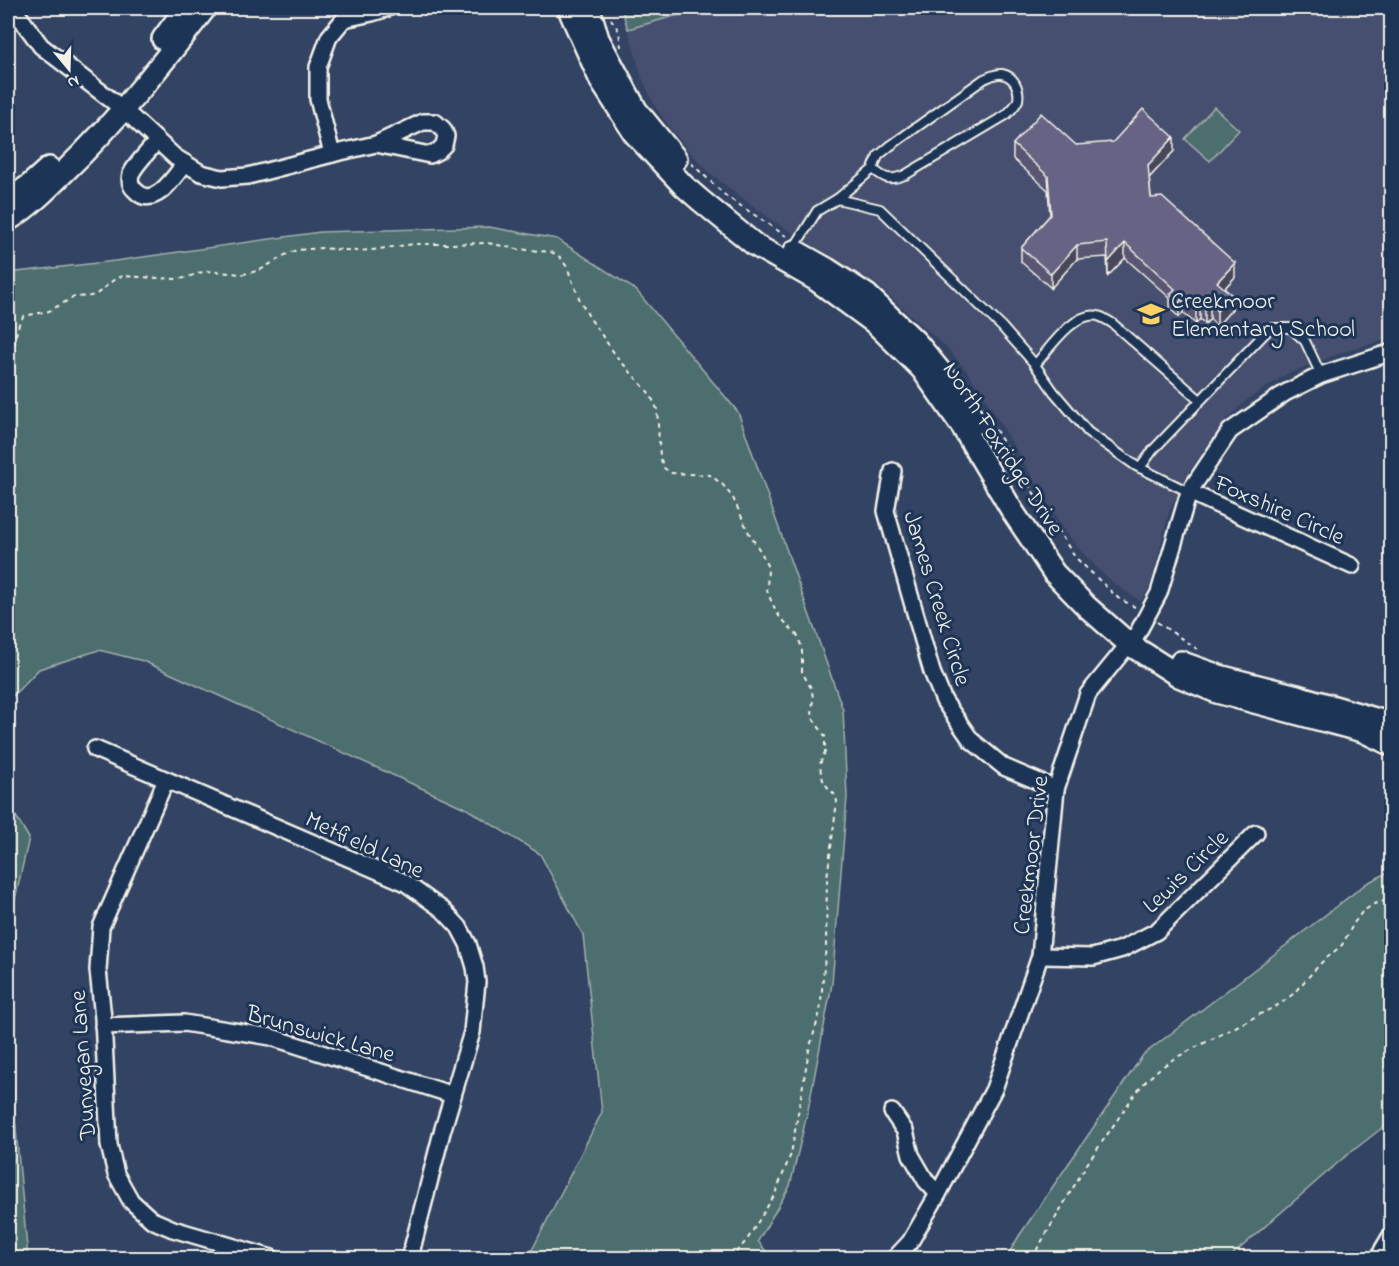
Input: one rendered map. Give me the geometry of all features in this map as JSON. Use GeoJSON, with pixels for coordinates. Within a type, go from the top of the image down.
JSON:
{"type":"FeatureCollection","features":[{"type":"Feature","properties":{"kind":"street"},"geometry":{"type":"LineString","coordinates":[[13,8],[41,46],[118,105],[175,157],[201,173],[222,178],[248,176],[376,144]]}},
{"type":"Feature","properties":{"kind":"street"},"geometry":{"type":"LineString","coordinates":[[8,220],[41,195],[105,130],[141,70],[186,8]]}},
{"type":"Feature","properties":{"kind":"street"},"geometry":{"type":"LineString","coordinates":[[8,201],[67,153],[96,123],[151,77],[206,8]]}},
{"type":"Feature","properties":{"kind":"street"},"geometry":{"type":"LineString","coordinates":[[332,154],[318,99],[318,67],[329,38],[346,13],[372,13],[388,8]]}},
{"type":"Feature","properties":{"kind":"street","name":"North Foxridge Drive"},"geometry":{"type":"LineString","coordinates":[[569,8],[601,81],[635,134],[692,193],[755,244],[827,268],[867,295],[916,342],[957,392],[996,458],[1064,563],[1133,639],[1179,676],[1217,692],[1363,731],[1392,745]]}},
{"type":"Feature","properties":{"kind":"street","name":"North Foxridge Drive"},"geometry":{"type":"LineString","coordinates":[[589,8],[598,39],[636,110],[689,175],[790,256]]}},
{"type":"Feature","properties":{"kind":"street"},"geometry":{"type":"LineString","coordinates":[[157,141],[133,170],[130,177],[132,188],[140,195],[152,197],[159,193],[186,163]]}},
{"type":"Feature","properties":{"kind":"street","name":"Creekmoor Drive"},"geometry":{"type":"LineString","coordinates":[[895,1258],[910,1242],[994,1089],[1040,956],[1056,789],[1088,694],[1133,639],[1159,593],[1189,492],[1230,431],[1285,393],[1321,375],[1392,352]]}},
{"type":"Feature","properties":{"kind":"street","name":"James Creek Circle"},"geometry":{"type":"LineString","coordinates":[[893,471],[886,511],[932,672],[944,701],[971,740],[1004,767],[1056,789]]}},
{"type":"Feature","properties":{"kind":"street","name":"Foxshire Circle"},"geometry":{"type":"LineString","coordinates":[[1189,492],[1352,566]]}},
{"type":"Feature","properties":{"kind":"street","name":"North Foxridge Drive"},"geometry":{"type":"LineString","coordinates":[[1133,639],[1185,664],[1218,676],[1392,724]]}},
{"type":"Feature","properties":{"kind":"street","name":"Metfield Lane"},"geometry":{"type":"LineString","coordinates":[[95,749],[404,882],[443,910],[459,927],[468,944],[477,982],[472,1032],[453,1095],[411,1258]]}},
{"type":"Feature","properties":{"kind":"street","name":"Dunvegan Lane"},"geometry":{"type":"LineString","coordinates":[[166,780],[101,927],[98,970],[109,1145],[116,1174],[131,1201],[152,1220],[173,1229],[272,1258]]}},
{"type":"Feature","properties":{"kind":"street","name":"Lewis Circle"},"geometry":{"type":"LineString","coordinates":[[1040,956],[1093,957],[1122,949],[1157,931],[1256,833]]}},
{"type":"Feature","properties":{"kind":"street","name":"Brunswick Lane"},"geometry":{"type":"LineString","coordinates":[[103,1026],[184,1023],[271,1037],[453,1095]]}},
{"type":"Feature","properties":{"kind":"street"},"geometry":{"type":"LineString","coordinates":[[892,1112],[905,1131],[911,1155],[921,1173],[938,1194]]}},
{"type":"Feature","properties":{"kind":"street"},"geometry":{"type":"LineString","coordinates":[[1379,1258],[1392,1234]]}},
{"type":"Feature","properties":{"kind":"lane"},"geometry":{"type":"LineString","coordinates":[[790,256],[818,211],[837,200],[873,170],[878,156],[890,146],[984,79],[1003,74],[1013,80],[1018,90],[1018,102],[1006,115],[893,180],[884,178],[873,170]]}},
{"type":"Feature","properties":{"kind":"lane"},"geometry":{"type":"LineString","coordinates":[[837,200],[880,209],[1002,327],[1088,432],[1140,468],[1189,492]]}},
{"type":"Feature","properties":{"kind":"lane"},"geometry":{"type":"LineString","coordinates":[[1035,365],[1069,326],[1085,316],[1098,316],[1112,322],[1200,400]]}},
{"type":"Feature","properties":{"kind":"lane"},"geometry":{"type":"LineString","coordinates":[[1140,468],[1153,450],[1270,328],[1291,328],[1305,341],[1321,375]]}},
{"type":"Feature","properties":{"kind":"path"},"geometry":{"type":"LineString","coordinates":[[8,416],[14,372],[15,338],[20,321],[24,316],[48,311],[74,297],[98,293],[116,278],[123,276],[175,279],[205,271],[250,273],[297,250],[322,248],[357,251],[414,244],[488,243],[516,249],[551,252],[560,257],[567,267],[588,317],[617,357],[650,394],[657,409],[660,457],[664,468],[671,473],[710,475],[723,485],[733,498],[748,533],[762,554],[768,568],[767,590],[772,603],[779,616],[798,636],[802,649],[802,672],[813,697],[812,717],[825,736],[825,752],[820,764],[821,774],[824,783],[835,795],[837,801],[827,879],[826,945],[820,1012],[809,1050],[790,1154],[776,1194],[747,1240],[731,1258]]}},
{"type":"Feature","properties":{"kind":"path"},"geometry":{"type":"LineString","coordinates":[[1032,1258],[1087,1164],[1146,1081],[1175,1058],[1280,1004],[1342,945],[1362,912],[1374,904],[1392,899]]}},
{"type":"Feature","properties":{"kind":"shaded area","name":"Creekmoor Elementary School"},"geometry":{"type":"Polygon","coordinates":[[[703,8],[1391,8],[1391,338],[1343,352],[1287,374],[1248,399],[1223,423],[1187,475],[1169,512],[1152,579],[1146,594],[1140,601],[1100,571],[1063,529],[986,399],[967,371],[946,347],[876,284],[772,220],[710,173],[670,128],[655,106],[642,78],[628,29],[703,8]]]}},
{"type":"Feature","properties":{"kind":"green space"},"geometry":{"type":"Polygon","coordinates":[[[621,8],[703,8],[628,29],[621,8]]]}},
{"type":"Feature","properties":{"kind":"green space"},"geometry":{"type":"Polygon","coordinates":[[[1214,107],[1239,130],[1210,161],[1185,139],[1214,107]]]}},
{"type":"Feature","properties":{"kind":"green space"},"geometry":{"type":"Polygon","coordinates":[[[489,227],[557,239],[636,290],[738,412],[843,710],[847,797],[832,984],[808,1110],[790,1186],[758,1241],[771,1258],[528,1258],[602,1112],[583,935],[540,854],[467,809],[143,661],[99,650],[39,669],[8,701],[8,273],[115,261],[320,232],[489,227]]]}},
{"type":"Feature","properties":{"kind":"green space"},"geometry":{"type":"Polygon","coordinates":[[[8,803],[29,838],[8,930],[8,803]]]}},
{"type":"Feature","properties":{"kind":"green space"},"geometry":{"type":"Polygon","coordinates":[[[1391,871],[1391,1121],[1341,1160],[1229,1258],[1006,1258],[1143,1055],[1367,883],[1391,871]]]}},
{"type":"Feature","properties":{"kind":"green space"},"geometry":{"type":"Polygon","coordinates":[[[8,950],[15,1119],[28,1258],[8,1258],[8,950]]]}},
{"type":"Feature","properties":{"kind":"building"},"geometry":{"type":"Polygon","coordinates":[[[1143,109],[1174,137],[1148,165],[1151,198],[1162,197],[1235,263],[1217,282],[1232,295],[1217,311],[1210,305],[1205,310],[1200,305],[1196,310],[1183,298],[1179,303],[1170,294],[1175,289],[1125,243],[1108,262],[1107,242],[1077,245],[1051,274],[1021,248],[1051,214],[1048,176],[1013,144],[1041,113],[1076,145],[1113,142],[1143,109]]]}},
{"type":"Feature","properties":{"kind":"place","name":"Creekmoor Elementary School"},"geometry":{"type":"Point","coordinates":[1151,314]}}]}
